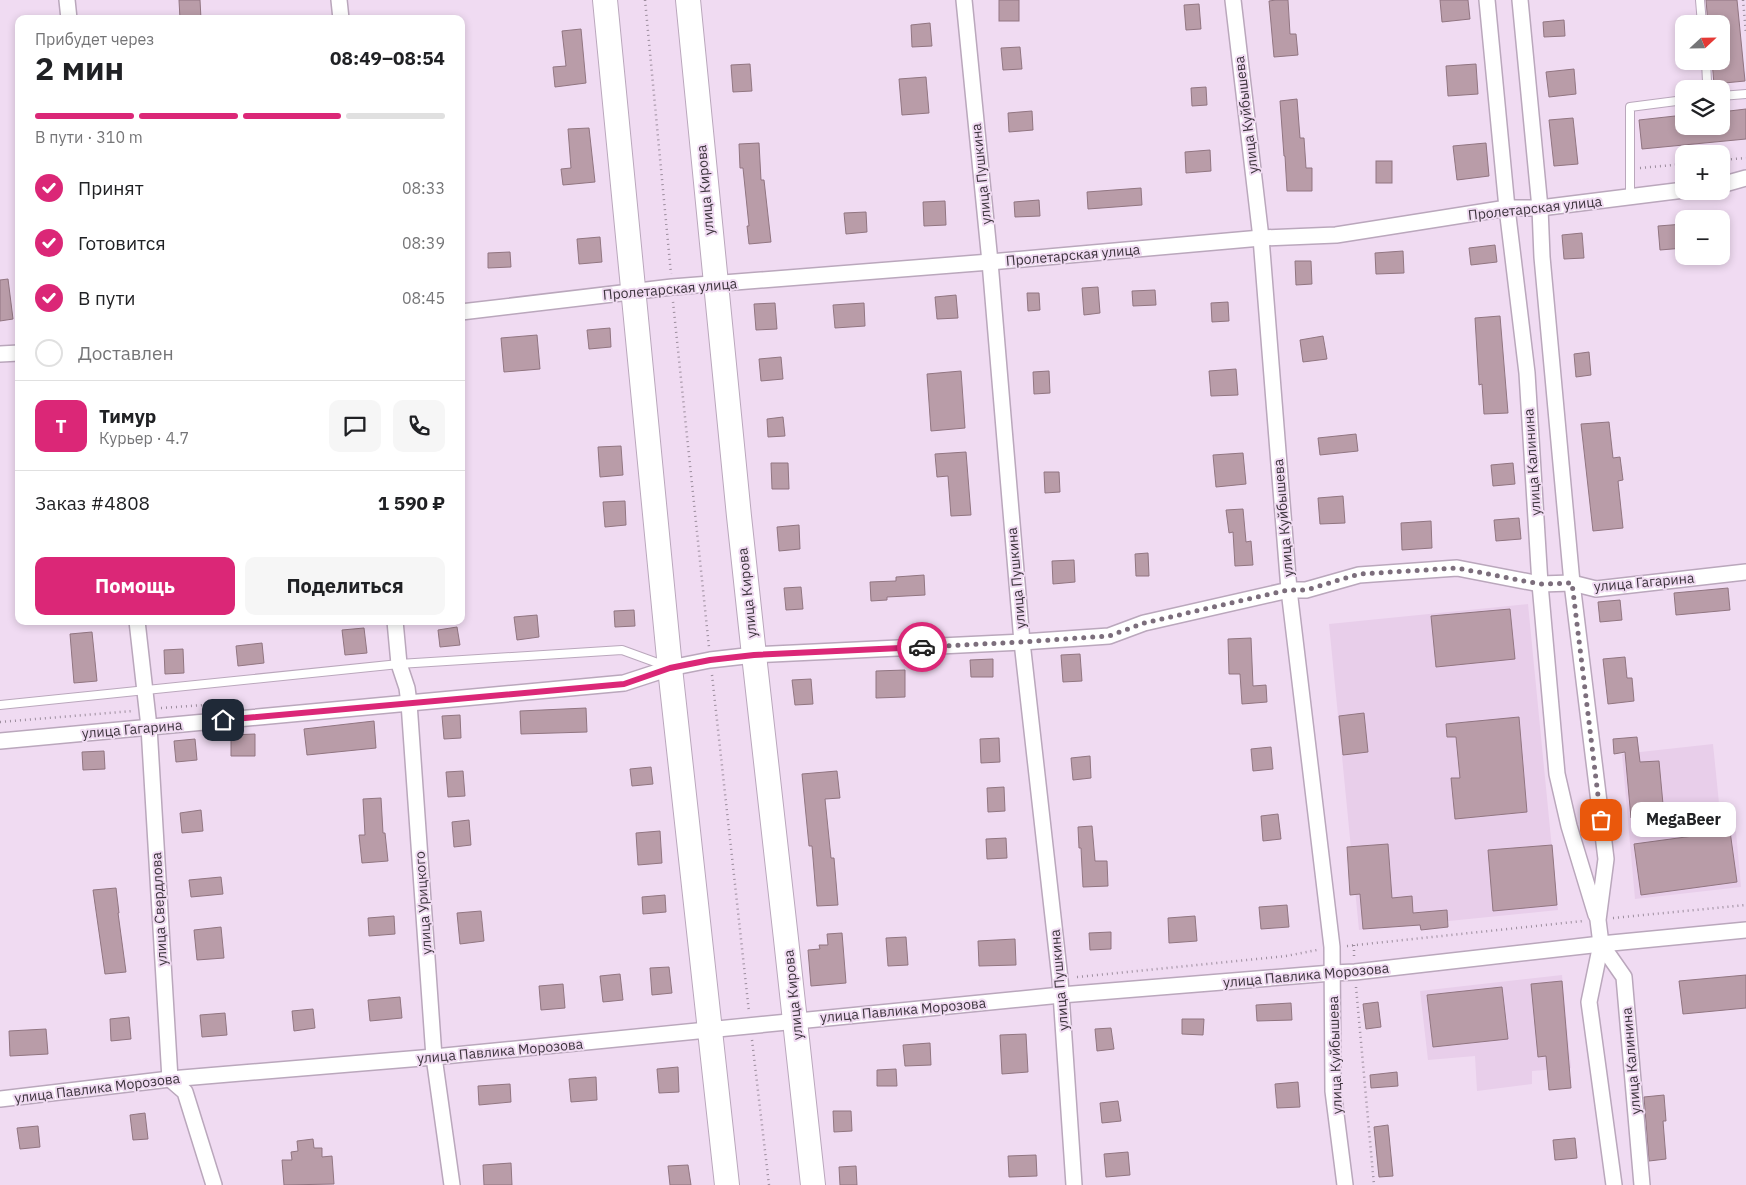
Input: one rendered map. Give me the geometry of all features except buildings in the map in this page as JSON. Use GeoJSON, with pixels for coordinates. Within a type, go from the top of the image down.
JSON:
{"type":"FeatureCollection","features":[{"type":"Feature","properties":{"kind":"main road"},"geometry":{"type":"LineString","coordinates":[[605,0],[670,668],[727,1185]]}},
{"type":"Feature","properties":{"kind":"main road","name":"улица Кирова"},"geometry":{"type":"LineString","coordinates":[[688,0],[714,284],[813,1185]]}},
{"type":"Feature","properties":{"kind":"street"},"geometry":{"type":"LineString","coordinates":[[67,0],[69,15]]}},
{"type":"Feature","properties":{"kind":"street"},"geometry":{"type":"LineString","coordinates":[[340,0],[341,15]]}},
{"type":"Feature","properties":{"kind":"street","name":"улица Пушкина"},"geometry":{"type":"LineString","coordinates":[[964,0],[990,262],[1022,642],[1060,979],[1074,1185]]}},
{"type":"Feature","properties":{"kind":"street","name":"улица Куйбышева"},"geometry":{"type":"LineString","coordinates":[[1233,0],[1261,238],[1288,590],[1332,948],[1333,1090],[1345,1185]]}},
{"type":"Feature","properties":{"kind":"street","name":"улица Калинина"},"geometry":{"type":"LineString","coordinates":[[1487,0],[1507,208],[1527,373],[1540,584],[1557,774],[1569,826],[1598,920],[1601,944],[1589,1002],[1614,1185]]}},
{"type":"Feature","properties":{"kind":"street","name":"улица Калинина"},"geometry":{"type":"LineString","coordinates":[[1520,0],[1572,583],[1606,859],[1598,920]]}},
{"type":"Feature","properties":{"kind":"street"},"geometry":{"type":"LineString","coordinates":[[1730,182],[1746,178]]}},
{"type":"Feature","properties":{"kind":"street","name":"Пролетарская улица"},"geometry":{"type":"LineString","coordinates":[[465,312],[672,287],[1261,238],[1336,235],[1507,208],[1540,208],[1675,191]]}},
{"type":"Feature","properties":{"kind":"street"},"geometry":{"type":"LineString","coordinates":[[0,354],[15,353]]}},
{"type":"Feature","properties":{"kind":"street","name":"улица Гагарина"},"geometry":{"type":"LineString","coordinates":[[0,741],[624,684],[670,668],[710,660],[754,655],[1109,636],[1144,623],[1288,590],[1306,590],[1359,574],[1457,568],[1540,584],[1572,583],[1596,589],[1746,572]]}},
{"type":"Feature","properties":{"kind":"street","name":"улица Свердлова"},"geometry":{"type":"LineString","coordinates":[[137,625],[149,727],[170,1079]]}},
{"type":"Feature","properties":{"kind":"street","name":"улица Урицкого"},"geometry":{"type":"LineString","coordinates":[[394,625],[399,664],[407,688],[409,703],[434,1057],[452,1185]]}},
{"type":"Feature","properties":{"kind":"street","name":"улица Павлика Морозова"},"geometry":{"type":"LineString","coordinates":[[0,1099],[170,1079],[434,1057],[1061,995],[1355,972],[1601,944],[1746,930]]}},
{"type":"Feature","properties":{"kind":"street","name":"улица Калинина"},"geometry":{"type":"LineString","coordinates":[[1601,944],[1624,977],[1642,1185]]}},
{"type":"Feature","properties":{"kind":"street"},"geometry":{"type":"LineString","coordinates":[[170,1079],[185,1092],[214,1185]]}},
{"type":"Feature","properties":{"kind":"lane"},"geometry":{"type":"LineString","coordinates":[[1700,0],[1701,15]]}},
{"type":"Feature","properties":{"kind":"lane"},"geometry":{"type":"LineString","coordinates":[[1730,95],[1746,94]]}},
{"type":"Feature","properties":{"kind":"lane"},"geometry":{"type":"LineString","coordinates":[[1630,198],[1630,107],[1675,101]]}},
{"type":"Feature","properties":{"kind":"lane"},"geometry":{"type":"LineString","coordinates":[[0,705],[399,664],[622,650],[670,668]]}},
{"type":"Feature","properties":{"kind":"path"},"geometry":{"type":"LineString","coordinates":[[645,0],[710,660],[769,1185]]}},
{"type":"Feature","properties":{"kind":"path"},"geometry":{"type":"LineString","coordinates":[[1743,0],[1746,34]]}},
{"type":"Feature","properties":{"kind":"path"},"geometry":{"type":"LineString","coordinates":[[1730,159],[1746,158]]}},
{"type":"Feature","properties":{"kind":"path"},"geometry":{"type":"LineString","coordinates":[[1631,169],[1675,165]]}},
{"type":"Feature","properties":{"kind":"path"},"geometry":{"type":"LineString","coordinates":[[1060,979],[1286,956],[1354,945],[1746,905]]}},
{"type":"Feature","properties":{"kind":"path"},"geometry":{"type":"LineString","coordinates":[[1354,945],[1374,1185]]}},
{"type":"Feature","properties":{"kind":"shaded area"},"geometry":{"type":"Polygon","coordinates":[[[1528,604],[1558,910],[1359,930],[1329,624],[1528,604]]]}},
{"type":"Feature","properties":{"kind":"shaded area"},"geometry":{"type":"Polygon","coordinates":[[[1713,744],[1721,823],[1735,821],[1741,887],[1635,899],[1622,754],[1713,744]]]}},
{"type":"Feature","properties":{"kind":"shaded area"},"geometry":{"type":"Polygon","coordinates":[[[1562,975],[1571,1068],[1532,1071],[1532,1084],[1477,1091],[1475,1056],[1428,1060],[1420,991],[1562,975]]]}},
{"type":"Feature","properties":{"kind":"way so far"},"geometry":{"type":"LineString","coordinates":[[922,647],[1109,636],[1144,623],[1288,590],[1306,590],[1359,574],[1457,568],[1540,584],[1572,583],[1601,820]]}},
{"type":"Feature","properties":{"kind":"place","name":"MegaBeer"},"geometry":{"type":"Point","coordinates":[1601,820]}},
{"type":"Feature","properties":{"kind":"route"},"geometry":{"type":"LineString","coordinates":[[223,720],[624,684],[670,668],[710,660],[754,655],[922,647]]}}]}
